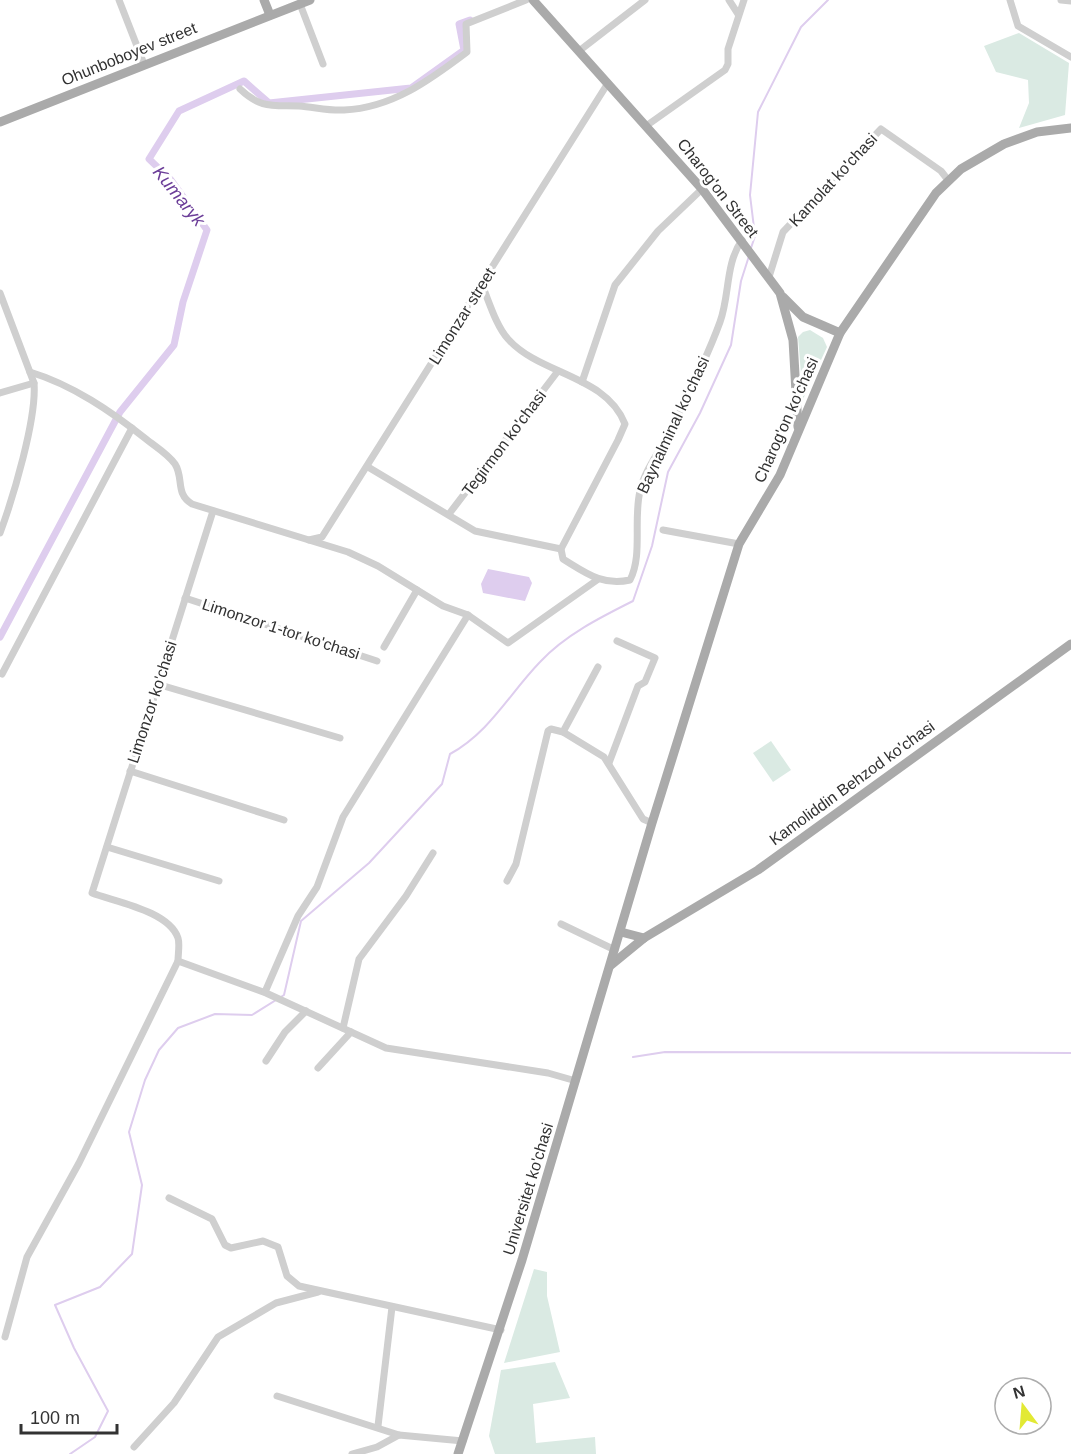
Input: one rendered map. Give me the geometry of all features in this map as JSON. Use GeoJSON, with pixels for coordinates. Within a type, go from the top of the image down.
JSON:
{"type":"FeatureCollection","features":[{"type":"Feature","properties":{"kind":"main road"},"geometry":{"type":"LineString","coordinates":[[264,0],[270,15]]}},
{"type":"Feature","properties":{"kind":"main road","name":"Charog'on Street"},"geometry":{"type":"LineString","coordinates":[[533,0],[702,189],[780,292],[793,340],[798,433]]}},
{"type":"Feature","properties":{"kind":"main road","name":"Ohunboboyev street"},"geometry":{"type":"LineString","coordinates":[[0,122],[305,2]]}},
{"type":"Feature","properties":{"kind":"main road","name":"Charog'on ko'chasi"},"geometry":{"type":"LineString","coordinates":[[621,932],[652,823],[739,544],[780,475],[840,333],[936,193],[948,180],[975,160],[1004,144],[1037,132],[1071,128]]}},
{"type":"Feature","properties":{"kind":"main road"},"geometry":{"type":"LineString","coordinates":[[780,292],[803,317],[840,333]]}},
{"type":"Feature","properties":{"kind":"main road","name":"Kamoliddin Behzod ko'chasi"},"geometry":{"type":"LineString","coordinates":[[611,965],[644,938],[758,870],[1071,644]]}},
{"type":"Feature","properties":{"kind":"main road"},"geometry":{"type":"LineString","coordinates":[[621,932],[644,938]]}},
{"type":"Feature","properties":{"kind":"main road","name":"Universitet ko'chasi"},"geometry":{"type":"LineString","coordinates":[[458,1454],[501,1330],[621,932]]}},
{"type":"Feature","properties":{"kind":"street"},"geometry":{"type":"LineString","coordinates":[[119,0],[144,64]]}},
{"type":"Feature","properties":{"kind":"street"},"geometry":{"type":"LineString","coordinates":[[240,89],[251,99],[269,107],[286,105],[348,110],[393,100],[431,79],[467,52],[466,24],[526,0]]}},
{"type":"Feature","properties":{"kind":"street"},"geometry":{"type":"LineString","coordinates":[[579,51],[645,0]]}},
{"type":"Feature","properties":{"kind":"street"},"geometry":{"type":"LineString","coordinates":[[729,0],[738,14]]}},
{"type":"Feature","properties":{"kind":"street"},"geometry":{"type":"LineString","coordinates":[[646,126],[725,70],[728,64],[728,49],[744,0]]}},
{"type":"Feature","properties":{"kind":"street"},"geometry":{"type":"LineString","coordinates":[[1010,0],[1017,26],[1071,57]]}},
{"type":"Feature","properties":{"kind":"street"},"geometry":{"type":"LineString","coordinates":[[1061,0],[1071,1]]}},
{"type":"Feature","properties":{"kind":"street"},"geometry":{"type":"LineString","coordinates":[[305,2],[323,64]]}},
{"type":"Feature","properties":{"kind":"street","name":"Limonzar street"},"geometry":{"type":"LineString","coordinates":[[309,540],[322,537],[368,468],[608,83]]}},
{"type":"Feature","properties":{"kind":"street","name":"Kamolat ko'chasi"},"geometry":{"type":"LineString","coordinates":[[769,277],[783,232],[881,129],[940,171],[948,180]]}},
{"type":"Feature","properties":{"kind":"street"},"geometry":{"type":"LineString","coordinates":[[582,382],[615,285],[658,231],[702,189]]}},
{"type":"Feature","properties":{"kind":"street","name":"Baynalminal ko'chasi"},"geometry":{"type":"LineString","coordinates":[[597,580],[615,583],[630,580],[637,566],[635,533],[640,488],[672,427],[720,323],[727,300],[730,268],[735,250],[744,244]]}},
{"type":"Feature","properties":{"kind":"street"},"geometry":{"type":"LineString","coordinates":[[30,372],[47,377],[123,419],[175,464],[184,500],[348,552],[443,606],[468,615],[508,643],[597,580],[563,559],[561,549],[576,525],[625,424],[610,402],[582,382],[524,354],[506,338],[482,285]]}},
{"type":"Feature","properties":{"kind":"street"},"geometry":{"type":"LineString","coordinates":[[0,293],[34,383],[35,393],[26,440],[8,512],[0,533]]}},
{"type":"Feature","properties":{"kind":"street","name":"Tegirmon ko'chasi"},"geometry":{"type":"LineString","coordinates":[[449,514],[558,371]]}},
{"type":"Feature","properties":{"kind":"street"},"geometry":{"type":"LineString","coordinates":[[0,393],[34,383]]}},
{"type":"Feature","properties":{"kind":"street"},"geometry":{"type":"LineString","coordinates":[[2,674],[132,428]]}},
{"type":"Feature","properties":{"kind":"street"},"geometry":{"type":"LineString","coordinates":[[368,468],[475,531],[561,549]]}},
{"type":"Feature","properties":{"kind":"street"},"geometry":{"type":"LineString","coordinates":[[0,507],[8,512]]}},
{"type":"Feature","properties":{"kind":"street","name":"Limonzor ko'chasi"},"geometry":{"type":"LineString","coordinates":[[178,961],[179,939],[171,924],[159,916],[92,893],[213,511]]}},
{"type":"Feature","properties":{"kind":"street"},"geometry":{"type":"LineString","coordinates":[[663,530],[739,544]]}},
{"type":"Feature","properties":{"kind":"street"},"geometry":{"type":"LineString","coordinates":[[384,647],[417,590]]}},
{"type":"Feature","properties":{"kind":"street","name":"Limonzor 1-tor ko'chasi"},"geometry":{"type":"LineString","coordinates":[[186,598],[377,661]]}},
{"type":"Feature","properties":{"kind":"street"},"geometry":{"type":"LineString","coordinates":[[266,993],[298,916],[317,887],[343,817],[468,615]]}},
{"type":"Feature","properties":{"kind":"street"},"geometry":{"type":"LineString","coordinates":[[609,763],[638,686],[645,682],[655,658],[617,641]]}},
{"type":"Feature","properties":{"kind":"street"},"geometry":{"type":"LineString","coordinates":[[563,732],[598,667]]}},
{"type":"Feature","properties":{"kind":"street"},"geometry":{"type":"LineString","coordinates":[[157,684],[340,738]]}},
{"type":"Feature","properties":{"kind":"street"},"geometry":{"type":"LineString","coordinates":[[507,881],[516,864],[548,730],[555,729],[563,732],[609,763],[643,819],[652,823]]}},
{"type":"Feature","properties":{"kind":"street"},"geometry":{"type":"LineString","coordinates":[[130,771],[284,819]]}},
{"type":"Feature","properties":{"kind":"street"},"geometry":{"type":"LineString","coordinates":[[107,846],[219,881]]}},
{"type":"Feature","properties":{"kind":"street"},"geometry":{"type":"LineString","coordinates":[[318,1068],[347,1030],[359,959],[406,896],[433,853]]}},
{"type":"Feature","properties":{"kind":"street"},"geometry":{"type":"LineString","coordinates":[[561,924],[615,950]]}},
{"type":"Feature","properties":{"kind":"street"},"geometry":{"type":"LineString","coordinates":[[5,1337],[27,1257],[79,1163],[178,961],[266,993],[386,1048],[548,1073],[576,1081]]}},
{"type":"Feature","properties":{"kind":"street"},"geometry":{"type":"LineString","coordinates":[[266,1061],[285,1032],[306,1011]]}},
{"type":"Feature","properties":{"kind":"street"},"geometry":{"type":"LineString","coordinates":[[169,1198],[212,1220],[225,1245],[231,1248],[263,1241],[278,1247],[292,1283],[501,1330]]}},
{"type":"Feature","properties":{"kind":"street"},"geometry":{"type":"LineString","coordinates":[[134,1447],[174,1403],[218,1337],[276,1303],[320,1291]]}},
{"type":"Feature","properties":{"kind":"street"},"geometry":{"type":"LineString","coordinates":[[378,1426],[392,1307]]}},
{"type":"Feature","properties":{"kind":"street"},"geometry":{"type":"LineString","coordinates":[[278,1396],[378,1426],[399,1435],[463,1442]]}},
{"type":"Feature","properties":{"kind":"street"},"geometry":{"type":"LineString","coordinates":[[352,1454],[377,1447],[399,1435]]}},
{"type":"Feature","properties":{"kind":"shaded area"},"geometry":{"type":"Polygon","coordinates":[[[1019,33],[1069,63],[1065,115],[1019,128],[1029,103],[1028,80],[996,72],[984,46],[1019,33]]]}},
{"type":"Feature","properties":{"kind":"shaded area"},"geometry":{"type":"Polygon","coordinates":[[[810,330],[823,338],[827,347],[803,399],[798,337],[810,330]]]}},
{"type":"Feature","properties":{"kind":"shaded area"},"geometry":{"type":"Polygon","coordinates":[[[488,569],[529,577],[532,583],[525,601],[483,593],[481,584],[488,569]]]}},
{"type":"Feature","properties":{"kind":"shaded area"},"geometry":{"type":"Polygon","coordinates":[[[771,741],[791,770],[773,782],[753,753],[771,741]]]}},
{"type":"Feature","properties":{"kind":"shaded area"},"geometry":{"type":"Polygon","coordinates":[[[534,1269],[547,1272],[547,1296],[560,1352],[504,1363],[534,1269]]]}},
{"type":"Feature","properties":{"kind":"shaded area"},"geometry":{"type":"Polygon","coordinates":[[[555,1362],[570,1398],[533,1404],[536,1443],[595,1437],[596,1454],[495,1454],[489,1436],[501,1370],[555,1362]]]}},
{"type":"Feature","properties":{"kind":"waterway"},"geometry":{"type":"LineString","coordinates":[[751,248],[755,236],[750,195],[758,112],[801,27],[828,0]]}},
{"type":"Feature","properties":{"kind":"waterway","name":"Kumaryk"},"geometry":{"type":"LineString","coordinates":[[0,637],[120,412],[174,345],[183,302],[207,230],[171,180],[149,159],[179,111],[244,81],[269,103],[411,88],[464,50],[459,24],[470,20]]}},
{"type":"Feature","properties":{"kind":"waterway"},"geometry":{"type":"LineString","coordinates":[[70,1454],[95,1437],[108,1411],[74,1348],[55,1305],[100,1287],[132,1254],[142,1185],[129,1132],[145,1080],[159,1050],[178,1028],[215,1014],[252,1015],[284,995],[301,921],[369,863],[442,784],[450,754],[477,735],[488,724],[550,652],[584,627],[633,601],[652,546],[668,472],[700,413],[731,345],[741,281],[749,256]]}},
{"type":"Feature","properties":{"kind":"waterway"},"geometry":{"type":"LineString","coordinates":[[633,1057],[665,1052],[1071,1053]]}}]}
